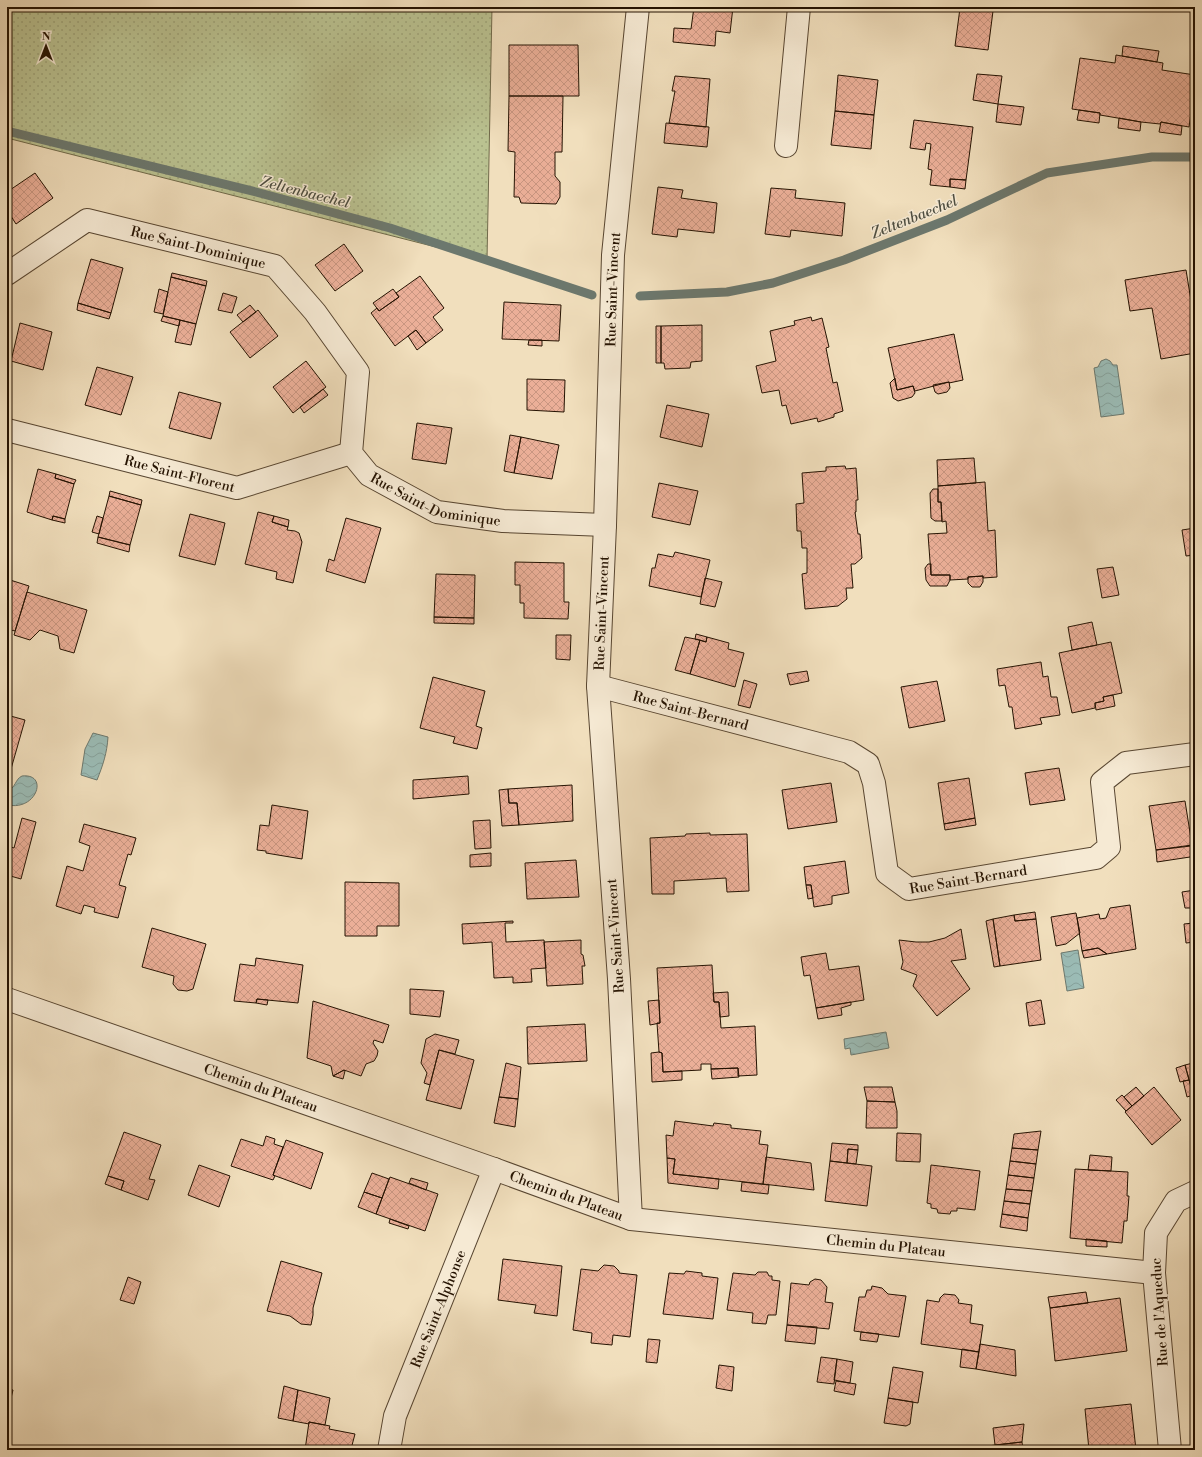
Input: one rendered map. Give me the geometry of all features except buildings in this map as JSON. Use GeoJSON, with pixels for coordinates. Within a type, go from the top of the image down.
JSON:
{"type":"FeatureCollection","features":[{"type":"Feature","properties":{"kind":"street","name":"Rue Saint-Vincent"},"geometry":{"type":"LineString","coordinates":[[631,1219],[618,979],[598,686],[605,525],[613,255],[638,7]]}},
{"type":"Feature","properties":{"kind":"street"},"geometry":{"type":"LineString","coordinates":[[786,146],[799,7]]}},
{"type":"Feature","properties":{"kind":"street","name":"Rue Saint-Dominique"},"geometry":{"type":"LineString","coordinates":[[7,274],[87,220],[275,266],[315,312],[358,372],[350,453],[369,475],[437,512],[503,520],[605,525]]}},
{"type":"Feature","properties":{"kind":"street","name":"Rue Saint-Florent"},"geometry":{"type":"LineString","coordinates":[[7,430],[237,488],[350,453]]}},
{"type":"Feature","properties":{"kind":"street","name":"Rue Saint-Bernard"},"geometry":{"type":"LineString","coordinates":[[598,686],[849,752],[868,764],[874,783],[887,872],[909,889],[1096,858],[1109,847],[1102,782],[1126,763],[1195,754]]}},
{"type":"Feature","properties":{"kind":"street","name":"Chemin du Plateau"},"geometry":{"type":"LineString","coordinates":[[7,999],[494,1169],[631,1219],[1154,1274]]}},
{"type":"Feature","properties":{"kind":"street","name":"Rue Saint-Alphonse"},"geometry":{"type":"LineString","coordinates":[[389,1450],[395,1416],[494,1169]]}},
{"type":"Feature","properties":{"kind":"street","name":"Rue de l'Aqueduc"},"geometry":{"type":"LineString","coordinates":[[1170,1450],[1154,1274],[1156,1233],[1176,1201],[1195,1192]]}},
{"type":"Feature","properties":{"kind":"green space"},"geometry":{"type":"Polygon","coordinates":[[[7,7],[492,7],[487,260],[7,138],[7,7]]]}},
{"type":"Feature","properties":{"kind":"water"},"geometry":{"type":"Polygon","coordinates":[[[1106,359],[1113,365],[1117,365],[1124,414],[1101,417],[1094,368],[1098,367],[1101,361],[1106,359]]]}},
{"type":"Feature","properties":{"kind":"water"},"geometry":{"type":"Polygon","coordinates":[[[93,733],[108,737],[107,748],[97,780],[81,775],[85,749],[93,733]]]}},
{"type":"Feature","properties":{"kind":"water"},"geometry":{"type":"Polygon","coordinates":[[[22,776],[30,777],[35,780],[37,785],[36,792],[26,803],[8,805],[7,791],[12,788],[22,776]]]}},
{"type":"Feature","properties":{"kind":"water"},"geometry":{"type":"Polygon","coordinates":[[[1078,950],[1084,988],[1067,991],[1061,953],[1078,950]]]}},
{"type":"Feature","properties":{"kind":"water"},"geometry":{"type":"Polygon","coordinates":[[[886,1032],[889,1048],[851,1055],[850,1048],[845,1049],[844,1039],[886,1032]]]}},
{"type":"Feature","properties":{"kind":"waterway","name":"Zeltenbaechel"},"geometry":{"type":"LineString","coordinates":[[7,131],[256,192],[390,228],[592,295]]}},
{"type":"Feature","properties":{"kind":"waterway","name":"Zeltenbaechel"},"geometry":{"type":"LineString","coordinates":[[640,296],[727,292],[773,283],[844,260],[947,220],[1047,173],[1152,157],[1195,157]]}}]}
